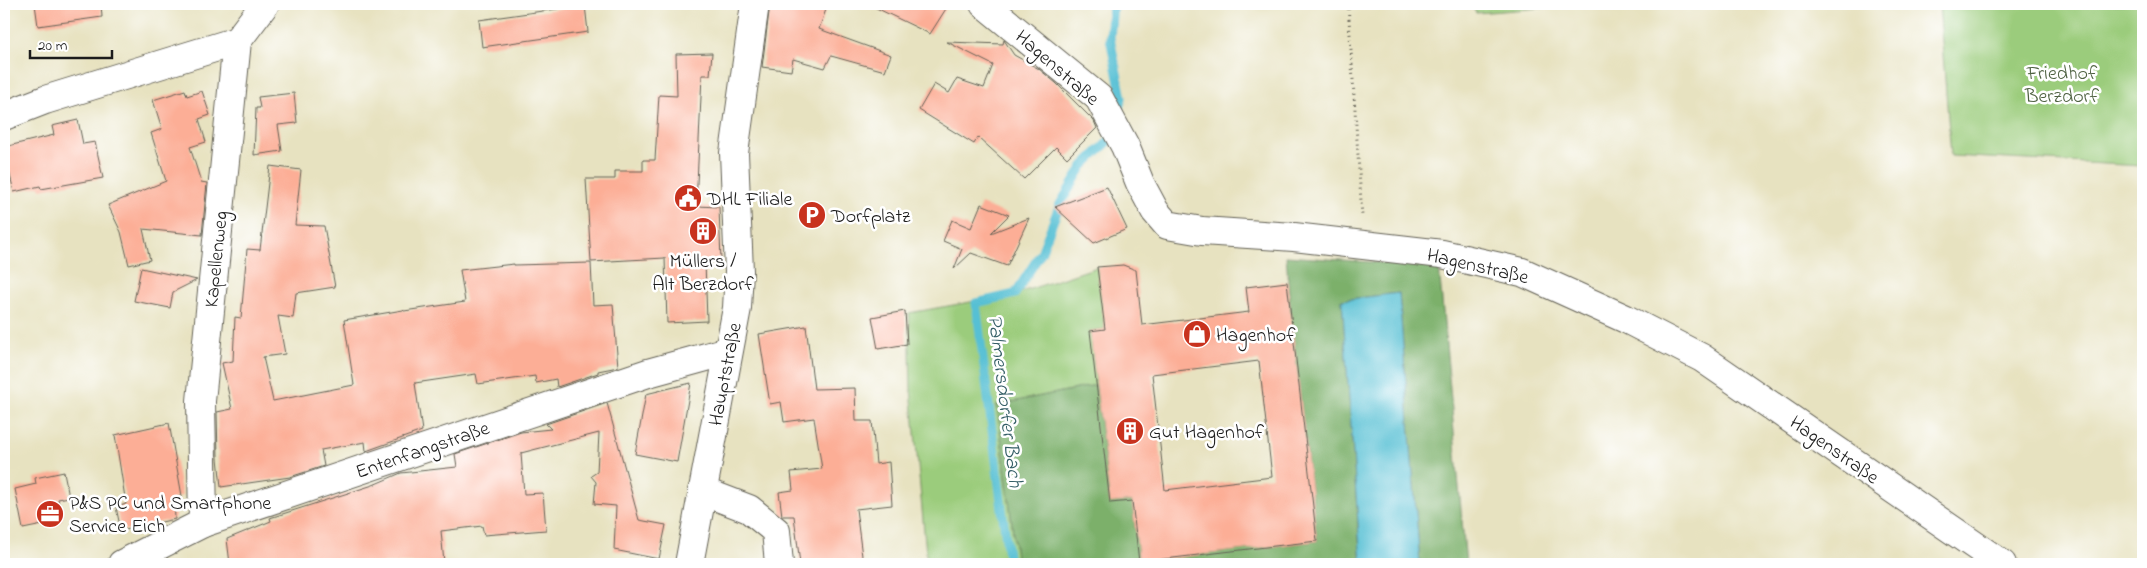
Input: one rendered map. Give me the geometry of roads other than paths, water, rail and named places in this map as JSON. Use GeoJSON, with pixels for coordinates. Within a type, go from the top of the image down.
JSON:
{"type":"FeatureCollection","features":[{"type":"Feature","properties":{"kind":"street"},"geometry":{"type":"LineString","coordinates":[[4,116],[45,100],[237,41],[265,4]]}},
{"type":"Feature","properties":{"kind":"street","name":"Hauptstraße"},"geometry":{"type":"LineString","coordinates":[[689,564],[737,308],[739,271],[734,154],[755,4]]}},
{"type":"Feature","properties":{"kind":"street","name":"Hagenstraße"},"geometry":{"type":"LineString","coordinates":[[984,4],[1099,98],[1125,146],[1140,183],[1155,211],[1167,225],[1202,231],[1364,244],[1442,254],[1522,272],[1626,319],[1702,358],[2002,564]]}},
{"type":"Feature","properties":{"kind":"street","name":"Kapellenweg"},"geometry":{"type":"LineString","coordinates":[[203,523],[201,401],[237,41]]}},
{"type":"Feature","properties":{"kind":"street","name":"Entenfangstraße"},"geometry":{"type":"LineString","coordinates":[[122,564],[203,523],[648,373],[728,351]]}},
{"type":"Feature","properties":{"kind":"street"},"geometry":{"type":"LineString","coordinates":[[702,491],[749,509],[776,531],[780,564]]}},
{"type":"Feature","properties":{"kind":"water"},"geometry":{"type":"Polygon","coordinates":[[[1399,293],[1420,564],[1361,564],[1342,300],[1399,293]]]}},
{"type":"Feature","properties":{"kind":"waterway","name":"Palmersdorfer Bach"},"geometry":{"type":"LineString","coordinates":[[1113,4],[1110,38],[1122,98],[1116,116]]}},
{"type":"Feature","properties":{"kind":"waterway","name":"Palmersdorfer Bach"},"geometry":{"type":"LineString","coordinates":[[1009,564],[976,303],[1015,294],[1041,253],[1060,204],[1083,166],[1109,141],[1112,131]]}},
{"type":"Feature","properties":{"kind":"place","name":"DHL Filiale"},"geometry":{"type":"Point","coordinates":[688,198]}},
{"type":"Feature","properties":{"kind":"place","name":"Dorfplatz"},"geometry":{"type":"Point","coordinates":[812,215]}},
{"type":"Feature","properties":{"kind":"place","name":"Müllers / Alt Berzdorf"},"geometry":{"type":"Point","coordinates":[703,231]}},
{"type":"Feature","properties":{"kind":"place","name":"Hagenhof"},"geometry":{"type":"Point","coordinates":[1197,334]}},
{"type":"Feature","properties":{"kind":"place","name":"Gut Hagenhof"},"geometry":{"type":"Point","coordinates":[1130,431]}},
{"type":"Feature","properties":{"kind":"place","name":"P&S PC und Smartphone Service Eich"},"geometry":{"type":"Point","coordinates":[50,514]}},
{"type":"Feature","properties":{"kind":"park label","name":"Friedhof Berzdorf"},"geometry":{"type":"Point","coordinates":[2062,84]}}]}
